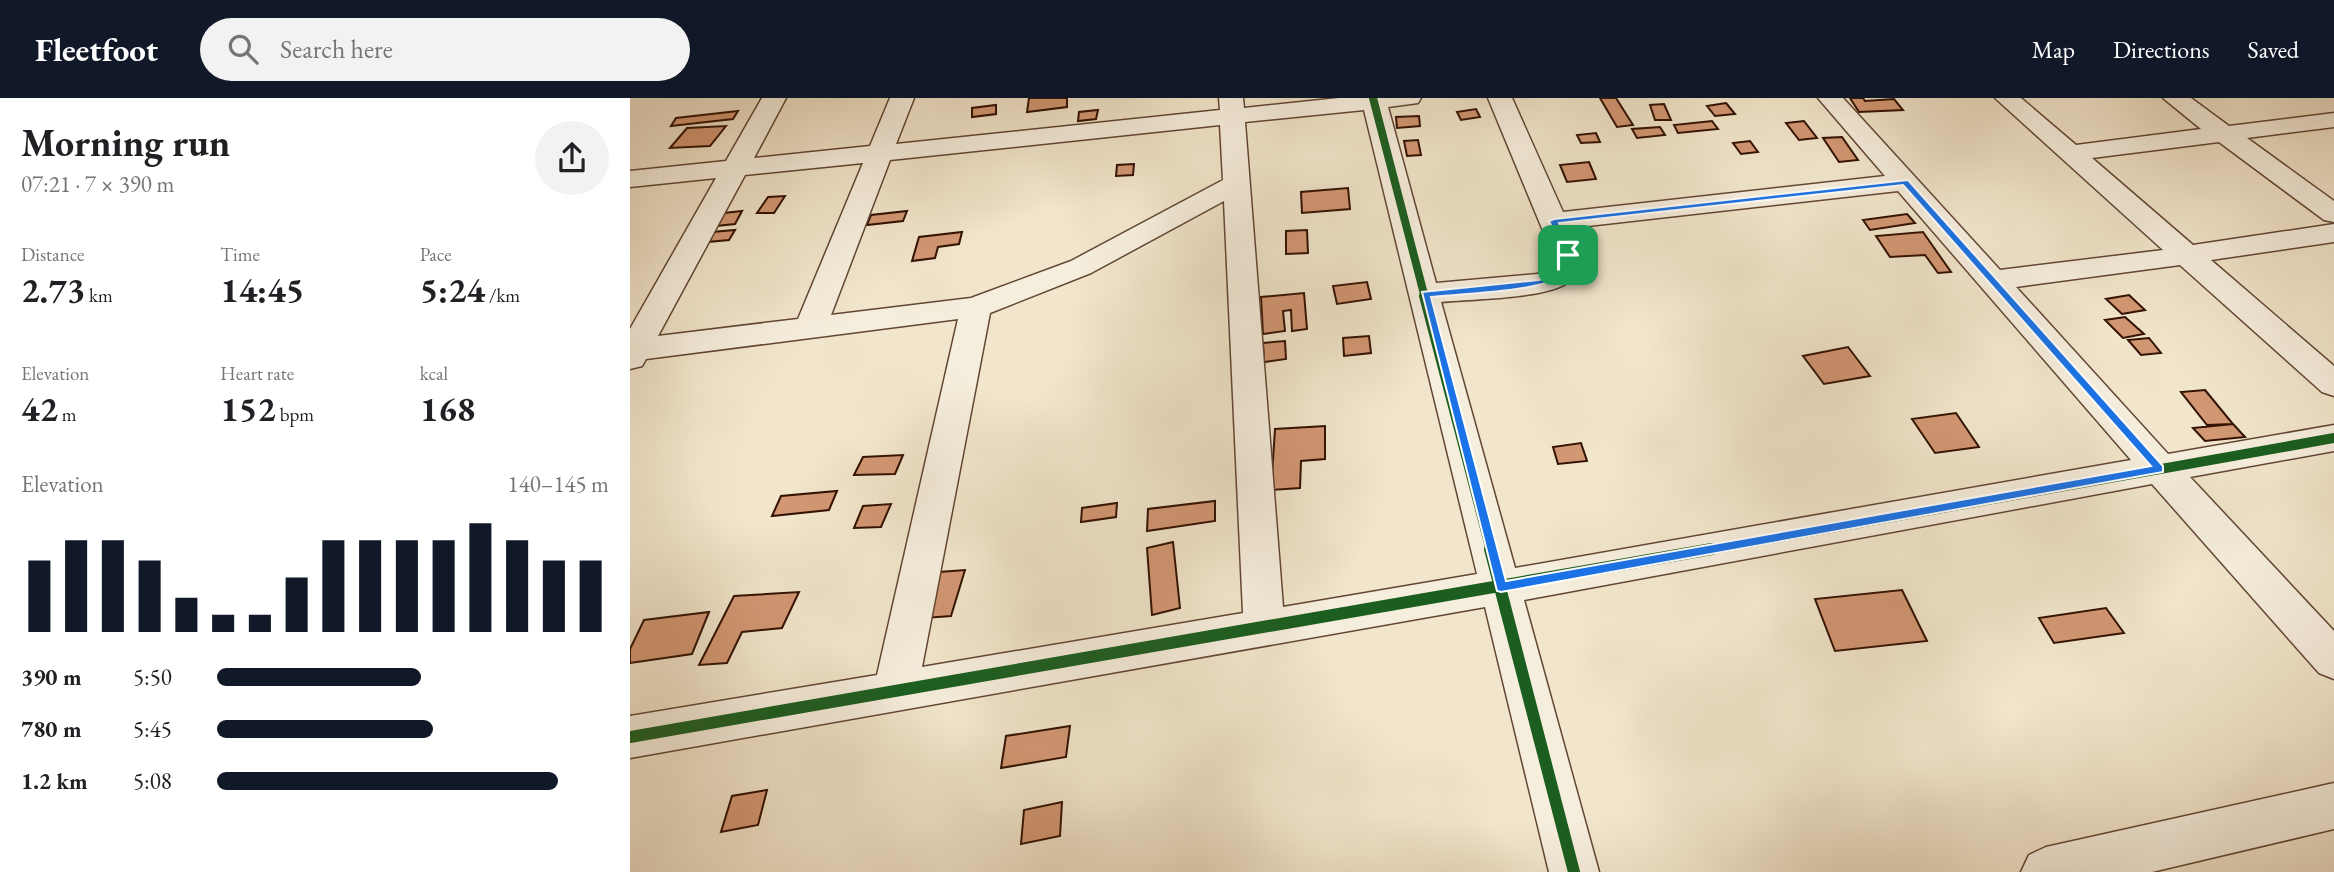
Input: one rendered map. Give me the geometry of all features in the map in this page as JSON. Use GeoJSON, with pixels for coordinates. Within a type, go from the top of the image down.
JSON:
{"type":"FeatureCollection","features":[{"type":"Feature","properties":{"kind":"street"},"geometry":{"type":"LineString","coordinates":[[632,352],[774,98]]}},
{"type":"Feature","properties":{"kind":"street"},"geometry":{"type":"LineString","coordinates":[[810,327],[902,98]]}},
{"type":"Feature","properties":{"kind":"street"},"geometry":{"type":"LineString","coordinates":[[1425,294],[1539,283],[1558,278],[1566,268],[1568,255],[1500,98]]}},
{"type":"Feature","properties":{"kind":"street"},"geometry":{"type":"LineString","coordinates":[[1830,98],[2334,660]]}},
{"type":"Feature","properties":{"kind":"street"},"geometry":{"type":"LineString","coordinates":[[2007,98],[2334,384]]}},
{"type":"Feature","properties":{"kind":"street"},"geometry":{"type":"LineString","coordinates":[[2175,98],[2334,214]]}},
{"type":"Feature","properties":{"kind":"street"},"geometry":{"type":"LineString","coordinates":[[630,179],[880,153],[1232,107],[1385,99],[1425,294],[1574,872]]}},
{"type":"Feature","properties":{"kind":"street"},"geometry":{"type":"LineString","coordinates":[[1232,107],[1264,628]]}},
{"type":"Feature","properties":{"kind":"street"},"geometry":{"type":"LineString","coordinates":[[2070,153],[2333,120]]}},
{"type":"Feature","properties":{"kind":"street"},"geometry":{"type":"LineString","coordinates":[[1554,221],[1905,182]]}},
{"type":"Feature","properties":{"kind":"street"},"geometry":{"type":"LineString","coordinates":[[632,352],[976,307],[1081,267],[1237,183]]}},
{"type":"Feature","properties":{"kind":"street"},"geometry":{"type":"LineString","coordinates":[[1994,280],[2334,233]]}},
{"type":"Feature","properties":{"kind":"street"},"geometry":{"type":"LineString","coordinates":[[895,692],[976,307]]}},
{"type":"Feature","properties":{"kind":"street"},"geometry":{"type":"LineString","coordinates":[[630,737],[1501,587],[2334,438]]}},
{"type":"Feature","properties":{"kind":"street"},"geometry":{"type":"LineString","coordinates":[[2046,872],[2334,806]]}},
{"type":"Feature","properties":{"kind":"building"},"geometry":{"type":"Polygon","coordinates":[[[1029,98],[1067,98],[1067,107],[1027,112],[1029,98]]]}},
{"type":"Feature","properties":{"kind":"building"},"geometry":{"type":"Polygon","coordinates":[[[1600,98],[1616,98],[1633,125],[1617,127],[1600,98]]]}},
{"type":"Feature","properties":{"kind":"building"},"geometry":{"type":"Polygon","coordinates":[[[1850,98],[1863,98],[1865,101],[1894,99],[1903,110],[1859,112],[1850,98]]]}},
{"type":"Feature","properties":{"kind":"building"},"geometry":{"type":"Polygon","coordinates":[[[1726,103],[1735,114],[1715,116],[1707,106],[1726,103]]]}},
{"type":"Feature","properties":{"kind":"building"},"geometry":{"type":"Polygon","coordinates":[[[1664,104],[1671,120],[1655,120],[1650,105],[1664,104]]]}},
{"type":"Feature","properties":{"kind":"building"},"geometry":{"type":"Polygon","coordinates":[[[996,105],[996,114],[972,117],[972,108],[996,105]]]}},
{"type":"Feature","properties":{"kind":"building"},"geometry":{"type":"Polygon","coordinates":[[[1476,109],[1480,117],[1461,120],[1457,112],[1476,109]]]}},
{"type":"Feature","properties":{"kind":"building"},"geometry":{"type":"Polygon","coordinates":[[[1098,110],[1096,119],[1078,121],[1079,112],[1098,110]]]}},
{"type":"Feature","properties":{"kind":"building"},"geometry":{"type":"Polygon","coordinates":[[[738,111],[733,119],[671,126],[676,118],[738,111]]]}},
{"type":"Feature","properties":{"kind":"building"},"geometry":{"type":"Polygon","coordinates":[[[1419,116],[1420,126],[1397,128],[1396,117],[1419,116]]]}},
{"type":"Feature","properties":{"kind":"building"},"geometry":{"type":"Polygon","coordinates":[[[1712,121],[1718,129],[1678,133],[1674,125],[1712,121]]]}},
{"type":"Feature","properties":{"kind":"building"},"geometry":{"type":"Polygon","coordinates":[[[1804,121],[1817,138],[1799,140],[1786,123],[1804,121]]]}},
{"type":"Feature","properties":{"kind":"building"},"geometry":{"type":"Polygon","coordinates":[[[726,126],[710,146],[670,148],[687,128],[726,126]]]}},
{"type":"Feature","properties":{"kind":"building"},"geometry":{"type":"Polygon","coordinates":[[[1660,127],[1665,135],[1637,138],[1632,129],[1660,127]]]}},
{"type":"Feature","properties":{"kind":"building"},"geometry":{"type":"Polygon","coordinates":[[[1596,133],[1600,142],[1581,143],[1577,135],[1596,133]]]}},
{"type":"Feature","properties":{"kind":"building"},"geometry":{"type":"Polygon","coordinates":[[[1842,137],[1858,160],[1839,162],[1823,138],[1842,137]]]}},
{"type":"Feature","properties":{"kind":"building"},"geometry":{"type":"Polygon","coordinates":[[[1418,140],[1421,155],[1407,156],[1404,141],[1418,140]]]}},
{"type":"Feature","properties":{"kind":"building"},"geometry":{"type":"Polygon","coordinates":[[[1750,141],[1758,152],[1741,154],[1733,143],[1750,141]]]}},
{"type":"Feature","properties":{"kind":"building"},"geometry":{"type":"Polygon","coordinates":[[[1589,162],[1596,179],[1567,182],[1560,165],[1589,162]]]}},
{"type":"Feature","properties":{"kind":"building"},"geometry":{"type":"Polygon","coordinates":[[[1134,164],[1133,175],[1116,176],[1117,165],[1134,164]]]}},
{"type":"Feature","properties":{"kind":"building"},"geometry":{"type":"Polygon","coordinates":[[[1348,188],[1350,209],[1302,213],[1301,192],[1348,188]]]}},
{"type":"Feature","properties":{"kind":"building"},"geometry":{"type":"Polygon","coordinates":[[[785,196],[774,213],[757,213],[768,197],[785,196]]]}},
{"type":"Feature","properties":{"kind":"building"},"geometry":{"type":"Polygon","coordinates":[[[742,211],[735,224],[716,226],[724,213],[742,211]]]}},
{"type":"Feature","properties":{"kind":"building"},"geometry":{"type":"Polygon","coordinates":[[[907,211],[903,221],[867,225],[871,215],[907,211]]]}},
{"type":"Feature","properties":{"kind":"building"},"geometry":{"type":"Polygon","coordinates":[[[1907,214],[1915,223],[1870,230],[1863,220],[1907,214]]]}},
{"type":"Feature","properties":{"kind":"building"},"geometry":{"type":"Polygon","coordinates":[[[735,230],[729,240],[707,242],[712,232],[735,230]]]}},
{"type":"Feature","properties":{"kind":"building"},"geometry":{"type":"Polygon","coordinates":[[[1307,230],[1308,253],[1286,254],[1286,231],[1307,230]]]}},
{"type":"Feature","properties":{"kind":"building"},"geometry":{"type":"Polygon","coordinates":[[[962,232],[959,244],[938,247],[935,258],[912,261],[919,237],[962,232]]]}},
{"type":"Feature","properties":{"kind":"building"},"geometry":{"type":"Polygon","coordinates":[[[1923,232],[1951,272],[1938,273],[1925,255],[1890,257],[1876,236],[1923,232]]]}},
{"type":"Feature","properties":{"kind":"building"},"geometry":{"type":"Polygon","coordinates":[[[1367,282],[1371,299],[1337,304],[1333,286],[1367,282]]]}},
{"type":"Feature","properties":{"kind":"building"},"geometry":{"type":"Polygon","coordinates":[[[1304,293],[1307,329],[1292,331],[1291,310],[1283,311],[1285,331],[1263,334],[1261,297],[1304,293]]]}},
{"type":"Feature","properties":{"kind":"building"},"geometry":{"type":"Polygon","coordinates":[[[2129,295],[2145,310],[2122,314],[2106,299],[2129,295]]]}},
{"type":"Feature","properties":{"kind":"building"},"geometry":{"type":"Polygon","coordinates":[[[2125,317],[2144,334],[2123,338],[2105,320],[2125,317]]]}},
{"type":"Feature","properties":{"kind":"building"},"geometry":{"type":"Polygon","coordinates":[[[1369,336],[1371,353],[1344,356],[1343,338],[1369,336]]]}},
{"type":"Feature","properties":{"kind":"building"},"geometry":{"type":"Polygon","coordinates":[[[2149,338],[2161,353],[2141,355],[2128,340],[2149,338]]]}},
{"type":"Feature","properties":{"kind":"building"},"geometry":{"type":"Polygon","coordinates":[[[1285,341],[1286,359],[1264,362],[1263,343],[1285,341]]]}},
{"type":"Feature","properties":{"kind":"building"},"geometry":{"type":"Polygon","coordinates":[[[1848,347],[1870,376],[1824,384],[1803,356],[1848,347]]]}},
{"type":"Feature","properties":{"kind":"building"},"geometry":{"type":"Polygon","coordinates":[[[2205,390],[2233,424],[2207,425],[2181,392],[2205,390]]]}},
{"type":"Feature","properties":{"kind":"building"},"geometry":{"type":"Polygon","coordinates":[[[1956,413],[1979,447],[1935,453],[1912,419],[1956,413]]]}},
{"type":"Feature","properties":{"kind":"building"},"geometry":{"type":"Polygon","coordinates":[[[2233,424],[2245,437],[2205,441],[2193,428],[2233,424]]]}},
{"type":"Feature","properties":{"kind":"building"},"geometry":{"type":"Polygon","coordinates":[[[1325,426],[1325,459],[1301,461],[1300,488],[1271,490],[1275,429],[1325,426]]]}},
{"type":"Feature","properties":{"kind":"building"},"geometry":{"type":"Polygon","coordinates":[[[1581,443],[1587,461],[1558,464],[1553,447],[1581,443]]]}},
{"type":"Feature","properties":{"kind":"building"},"geometry":{"type":"Polygon","coordinates":[[[903,455],[895,474],[854,475],[863,457],[903,455]]]}},
{"type":"Feature","properties":{"kind":"building"},"geometry":{"type":"Polygon","coordinates":[[[837,491],[829,510],[772,516],[781,496],[837,491]]]}},
{"type":"Feature","properties":{"kind":"building"},"geometry":{"type":"Polygon","coordinates":[[[1215,501],[1215,521],[1147,531],[1148,509],[1215,501]]]}},
{"type":"Feature","properties":{"kind":"building"},"geometry":{"type":"Polygon","coordinates":[[[1117,503],[1116,517],[1081,522],[1082,508],[1117,503]]]}},
{"type":"Feature","properties":{"kind":"building"},"geometry":{"type":"Polygon","coordinates":[[[891,504],[881,527],[854,528],[863,506],[891,504]]]}},
{"type":"Feature","properties":{"kind":"building"},"geometry":{"type":"Polygon","coordinates":[[[1173,542],[1180,608],[1152,615],[1147,548],[1173,542]]]}},
{"type":"Feature","properties":{"kind":"building"},"geometry":{"type":"Polygon","coordinates":[[[965,570],[951,616],[925,618],[939,572],[965,570]]]}},
{"type":"Feature","properties":{"kind":"building"},"geometry":{"type":"Polygon","coordinates":[[[1902,590],[1927,641],[1835,651],[1815,599],[1902,590]]]}},
{"type":"Feature","properties":{"kind":"building"},"geometry":{"type":"Polygon","coordinates":[[[799,592],[782,628],[742,632],[727,663],[699,665],[734,596],[799,592]]]}},
{"type":"Feature","properties":{"kind":"building"},"geometry":{"type":"Polygon","coordinates":[[[2106,608],[2124,633],[2054,643],[2039,618],[2106,608]]]}},
{"type":"Feature","properties":{"kind":"building"},"geometry":{"type":"Polygon","coordinates":[[[709,612],[692,654],[630,663],[630,649],[644,620],[709,612]]]}},
{"type":"Feature","properties":{"kind":"building"},"geometry":{"type":"Polygon","coordinates":[[[1070,726],[1066,757],[1001,768],[1006,736],[1070,726]]]}},
{"type":"Feature","properties":{"kind":"building"},"geometry":{"type":"Polygon","coordinates":[[[767,790],[758,825],[721,832],[732,796],[767,790]]]}},
{"type":"Feature","properties":{"kind":"building"},"geometry":{"type":"Polygon","coordinates":[[[1062,802],[1060,836],[1021,844],[1024,810],[1062,802]]]}},
{"type":"Feature","properties":{"kind":"cycle path"},"geometry":{"type":"LineString","coordinates":[[1373,98],[1574,872]]}},
{"type":"Feature","properties":{"kind":"cycle path"},"geometry":{"type":"LineString","coordinates":[[630,737],[1501,587],[2334,438]]}},
{"type":"Feature","properties":{"kind":"route"},"geometry":{"type":"LineString","coordinates":[[1905,182],[2160,469],[1501,587],[1425,294],[1539,283],[1558,278],[1566,268],[1568,255],[1554,221],[1905,182]]}}]}
